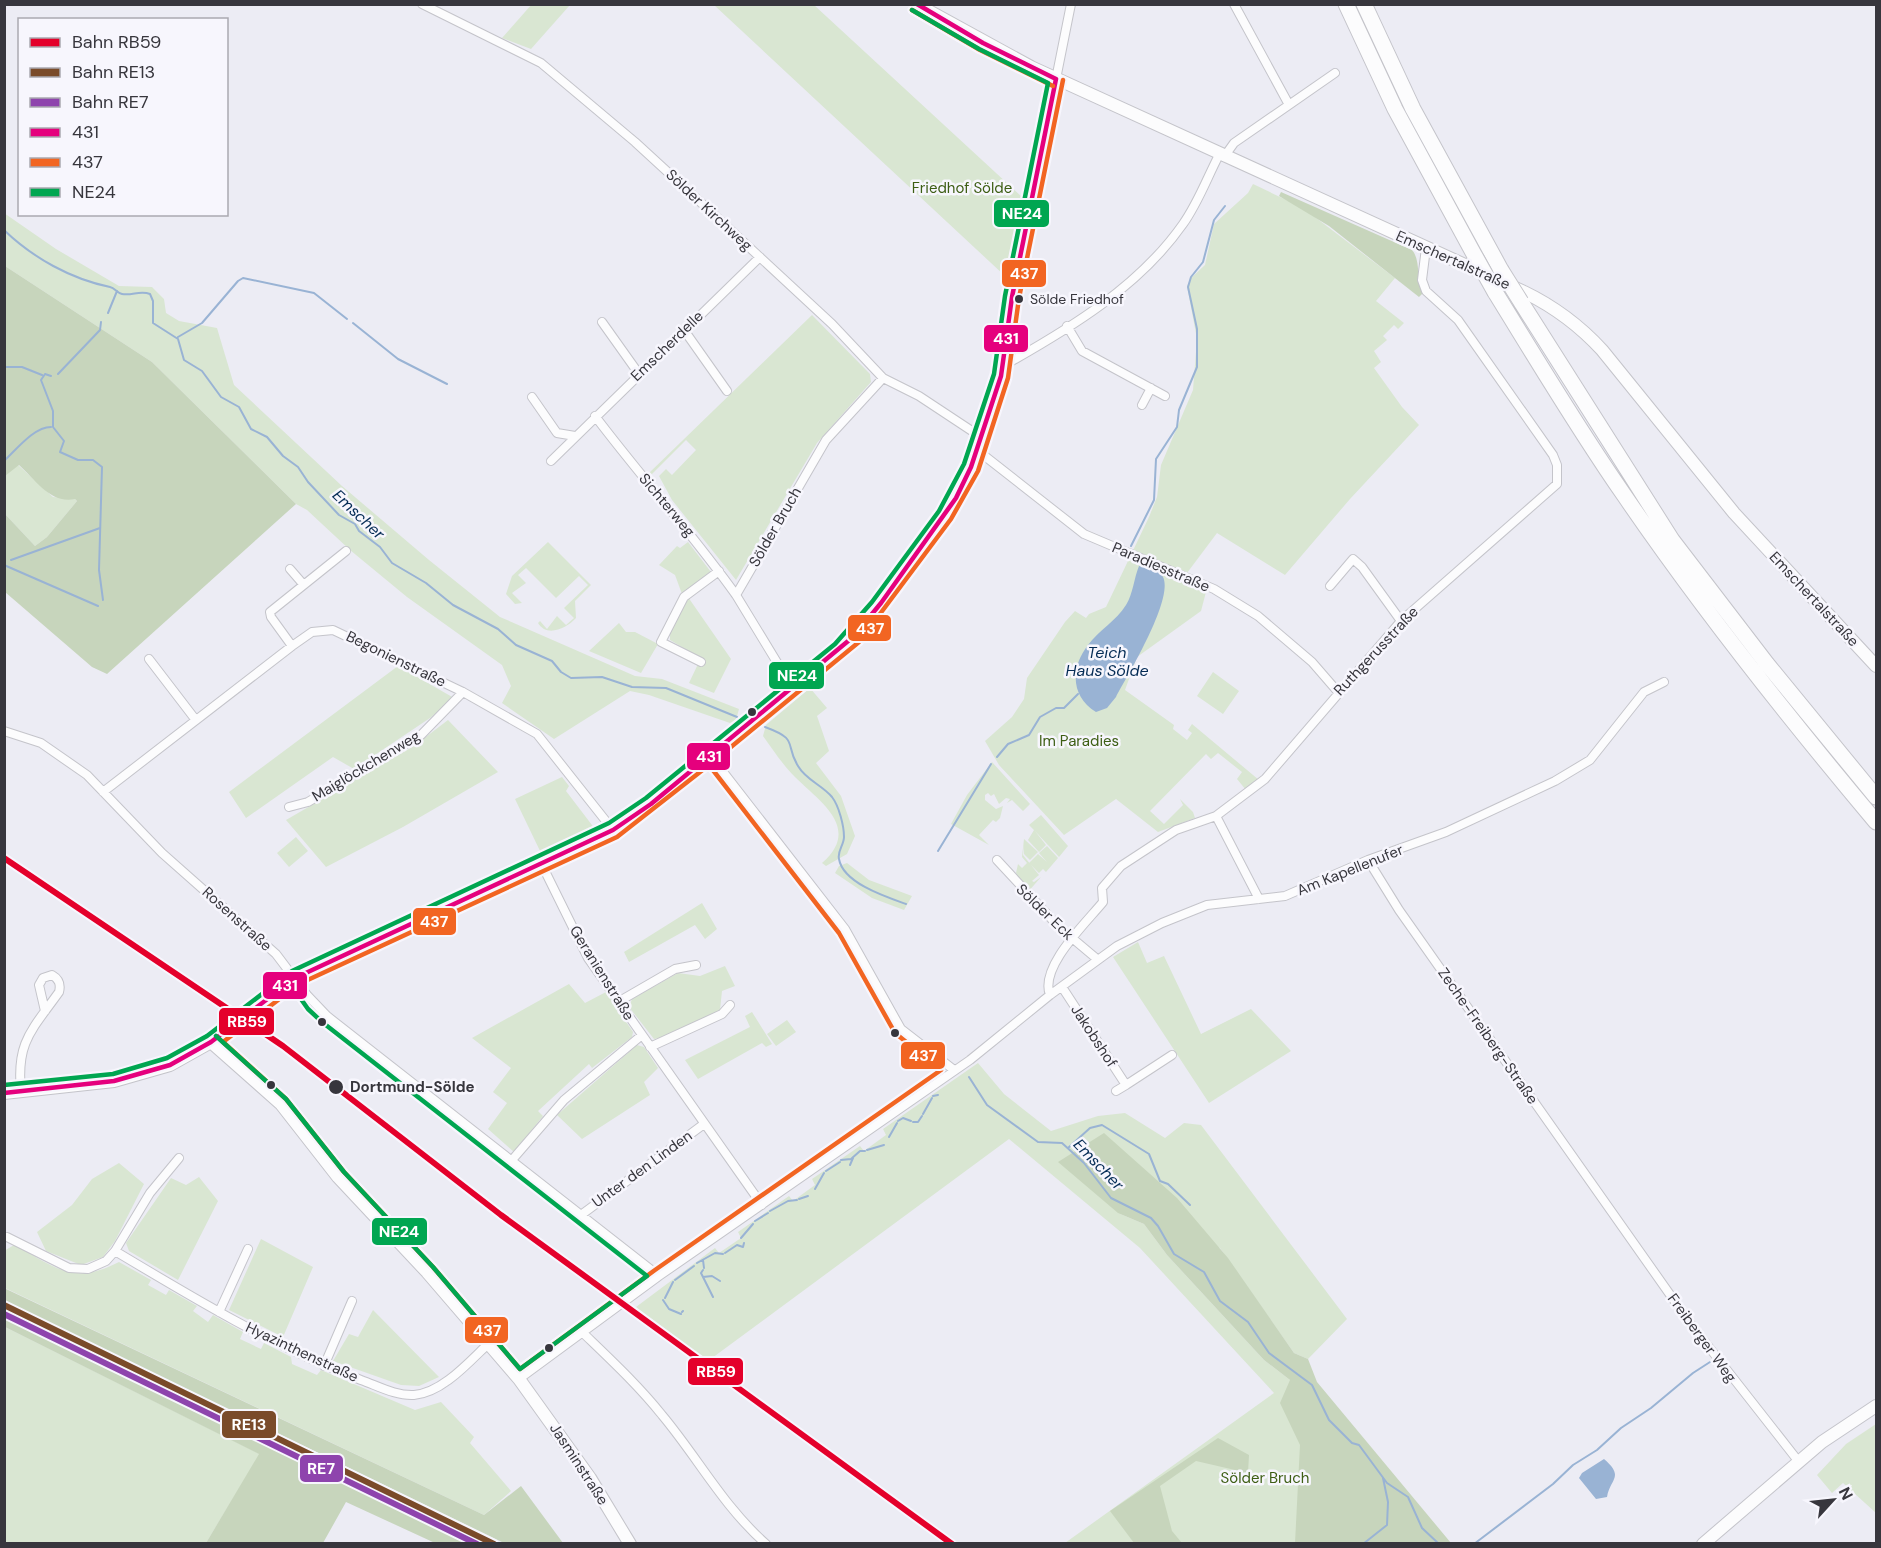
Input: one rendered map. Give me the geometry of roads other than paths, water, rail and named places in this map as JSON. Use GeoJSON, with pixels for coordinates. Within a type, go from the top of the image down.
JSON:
{"type":"FeatureCollection","features":[{"type":"Feature","properties":{"kind":"highway"},"geometry":{"type":"LineString","coordinates":[[1346,4],[1395,109],[1476,258],[1573,419],[1688,585],[1755,675],[1876,822]]}},
{"type":"Feature","properties":{"kind":"highway"},"geometry":{"type":"LineString","coordinates":[[1364,4],[1413,109],[1501,270],[1672,540],[1773,672],[1876,797]]}},
{"type":"Feature","properties":{"kind":"main road","name":"Emschertalstraße"},"geometry":{"type":"LineString","coordinates":[[916,4],[983,43],[1056,79],[1546,302],[1582,329],[1734,513],[1876,666]]}},
{"type":"Feature","properties":{"kind":"main road"},"geometry":{"type":"LineString","coordinates":[[4,1093],[86,1085],[135,1077],[170,1065],[211,1042],[295,978],[613,830],[651,804],[846,643],[878,607],[956,498],[977,450],[1003,366],[1012,297],[1056,79]]}},
{"type":"Feature","properties":{"kind":"main road","name":"Jasminstraße"},"geometry":{"type":"LineString","coordinates":[[211,1042],[281,1104],[338,1177],[427,1272],[519,1379],[590,1478],[630,1544]]}},
{"type":"Feature","properties":{"kind":"main road"},"geometry":{"type":"LineString","coordinates":[[1703,1544],[1846,1424],[1876,1406]]}},
{"type":"Feature","properties":{"kind":"street","name":"Sölder Kirchweg"},"geometry":{"type":"LineString","coordinates":[[422,4],[458,25],[531,56],[541,63],[635,142],[760,257],[883,378],[919,396],[981,437]]}},
{"type":"Feature","properties":{"kind":"street"},"geometry":{"type":"LineString","coordinates":[[1056,79],[1071,4]]}},
{"type":"Feature","properties":{"kind":"street"},"geometry":{"type":"LineString","coordinates":[[1234,4],[1288,104]]}},
{"type":"Feature","properties":{"kind":"street"},"geometry":{"type":"LineString","coordinates":[[1003,366],[1118,292],[1159,254],[1189,215],[1222,156],[1234,143],[1335,73]]}},
{"type":"Feature","properties":{"kind":"street","name":"Ruthgerusstraße"},"geometry":{"type":"LineString","coordinates":[[1050,995],[1047,986],[1049,977],[1063,950],[1103,902],[1102,888],[1121,866],[1176,830],[1216,816],[1264,779],[1401,621],[1557,484],[1558,475],[1552,455],[1467,331],[1426,291],[1422,280],[1426,248]]}},
{"type":"Feature","properties":{"kind":"street","name":"Emscherdelle"},"geometry":{"type":"LineString","coordinates":[[551,460],[760,257]]}},
{"type":"Feature","properties":{"kind":"street"},"geometry":{"type":"LineString","coordinates":[[602,322],[639,374]]}},
{"type":"Feature","properties":{"kind":"street"},"geometry":{"type":"LineString","coordinates":[[1066,327],[1082,351],[1165,396]]}},
{"type":"Feature","properties":{"kind":"street"},"geometry":{"type":"LineString","coordinates":[[684,330],[728,391]]}},
{"type":"Feature","properties":{"kind":"street","name":"Sölder Bruch"},"geometry":{"type":"LineString","coordinates":[[736,595],[826,440],[883,378]]}},
{"type":"Feature","properties":{"kind":"street"},"geometry":{"type":"LineString","coordinates":[[1142,405],[1151,388]]}},
{"type":"Feature","properties":{"kind":"street"},"geometry":{"type":"LineString","coordinates":[[532,398],[557,434],[575,436]]}},
{"type":"Feature","properties":{"kind":"street","name":"Sichterweg"},"geometry":{"type":"LineString","coordinates":[[595,416],[736,595]]}},
{"type":"Feature","properties":{"kind":"street","name":"Paradiesstraße"},"geometry":{"type":"LineString","coordinates":[[977,450],[1084,534],[1214,589],[1258,616],[1294,646],[1338,692]]}},
{"type":"Feature","properties":{"kind":"street"},"geometry":{"type":"LineString","coordinates":[[292,646],[271,617],[270,612],[346,551]]}},
{"type":"Feature","properties":{"kind":"street"},"geometry":{"type":"LineString","coordinates":[[1330,586],[1353,559],[1362,567],[1401,621]]}},
{"type":"Feature","properties":{"kind":"street"},"geometry":{"type":"LineString","coordinates":[[290,569],[303,584]]}},
{"type":"Feature","properties":{"kind":"street"},"geometry":{"type":"LineString","coordinates":[[701,662],[662,642],[684,597],[719,571]]}},
{"type":"Feature","properties":{"kind":"street"},"geometry":{"type":"LineString","coordinates":[[736,595],[792,687]]}},
{"type":"Feature","properties":{"kind":"street","name":"Begonienstraße"},"geometry":{"type":"LineString","coordinates":[[103,792],[292,646],[318,630],[341,631],[463,693],[537,734],[613,830]]}},
{"type":"Feature","properties":{"kind":"street"},"geometry":{"type":"LineString","coordinates":[[149,659],[195,719]]}},
{"type":"Feature","properties":{"kind":"street","name":"Am Kapellenufer"},"geometry":{"type":"LineString","coordinates":[[519,1379],[659,1276],[954,1070],[1097,959],[1138,934],[1207,905],[1285,896],[1368,860],[1446,832],[1580,768],[1599,751],[1644,692],[1664,682]]}},
{"type":"Feature","properties":{"kind":"street","name":"Maiglöckchenweg"},"geometry":{"type":"LineString","coordinates":[[289,807],[308,802],[421,735],[463,693]]}},
{"type":"Feature","properties":{"kind":"street","name":"Rosenstraße"},"geometry":{"type":"LineString","coordinates":[[4,731],[41,743],[59,754],[103,792],[162,853],[255,934],[295,978],[314,1004],[327,1016],[659,1276]]}},
{"type":"Feature","properties":{"kind":"street"},"geometry":{"type":"LineString","coordinates":[[710,755],[845,929],[901,1029],[954,1070]]}},
{"type":"Feature","properties":{"kind":"street"},"geometry":{"type":"LineString","coordinates":[[1216,816],[1259,899]]}},
{"type":"Feature","properties":{"kind":"street","name":"Sölder Eck"},"geometry":{"type":"LineString","coordinates":[[997,860],[1027,896],[1097,959]]}},
{"type":"Feature","properties":{"kind":"street","name":"Zeche-Freiberg-Straße"},"geometry":{"type":"LineString","coordinates":[[1368,860],[1405,918],[1611,1211]]}},
{"type":"Feature","properties":{"kind":"street","name":"Geranienstraße"},"geometry":{"type":"LineString","coordinates":[[542,864],[577,937],[618,1002],[762,1205]]}},
{"type":"Feature","properties":{"kind":"street"},"geometry":{"type":"LineString","coordinates":[[618,1002],[675,969],[696,965]]}},
{"type":"Feature","properties":{"kind":"street","name":"Jakobshof"},"geometry":{"type":"LineString","coordinates":[[1062,987],[1126,1085]]}},
{"type":"Feature","properties":{"kind":"street"},"geometry":{"type":"LineString","coordinates":[[650,1047],[722,1014],[730,1005]]}},
{"type":"Feature","properties":{"kind":"street"},"geometry":{"type":"LineString","coordinates":[[21,1091],[19,1062],[21,1050],[45,1011]]}},
{"type":"Feature","properties":{"kind":"street"},"geometry":{"type":"LineString","coordinates":[[512,1160],[564,1100],[642,1035]]}},
{"type":"Feature","properties":{"kind":"street"},"geometry":{"type":"LineString","coordinates":[[1116,1091],[1172,1055]]}},
{"type":"Feature","properties":{"kind":"street","name":"Unter den Linden"},"geometry":{"type":"LineString","coordinates":[[581,1215],[705,1124]]}},
{"type":"Feature","properties":{"kind":"street"},"geometry":{"type":"LineString","coordinates":[[8,1237],[41,1255],[78,1270],[98,1266],[115,1251],[150,1193],[179,1158]]}},
{"type":"Feature","properties":{"kind":"street","name":"Freiberger Weg"},"geometry":{"type":"LineString","coordinates":[[1611,1211],[1697,1332],[1799,1462]]}},
{"type":"Feature","properties":{"kind":"street"},"geometry":{"type":"LineString","coordinates":[[219,1312],[248,1249]]}},
{"type":"Feature","properties":{"kind":"street","name":"Hyazinthenstraße"},"geometry":{"type":"LineString","coordinates":[[115,1251],[219,1312],[324,1366],[393,1391],[415,1395],[441,1384],[488,1344]]}},
{"type":"Feature","properties":{"kind":"street"},"geometry":{"type":"LineString","coordinates":[[324,1366],[352,1301]]}},
{"type":"Feature","properties":{"kind":"street"},"geometry":{"type":"LineString","coordinates":[[582,1332],[632,1380],[664,1416],[720,1496],[766,1544]]}},
{"type":"Feature","properties":{"kind":"water","name":"Teich Haus Sölde"},"geometry":{"type":"Polygon","coordinates":[[[1139,566],[1156,571],[1163,577],[1165,588],[1162,602],[1148,637],[1116,697],[1107,708],[1096,712],[1088,706],[1078,690],[1076,672],[1078,663],[1092,640],[1126,605],[1139,566]]]}},
{"type":"Feature","properties":{"kind":"water"},"geometry":{"type":"Polygon","coordinates":[[[1604,1459],[1615,1474],[1607,1497],[1596,1499],[1579,1478],[1582,1473],[1604,1459]]]}},
{"type":"Feature","properties":{"kind":"waterway"},"geometry":{"type":"LineString","coordinates":[[1131,546],[1154,500],[1156,459],[1177,427],[1179,410],[1197,367],[1197,329],[1188,287],[1191,277],[1203,262],[1214,220],[1225,206]]}},
{"type":"Feature","properties":{"kind":"waterway","name":"Emscher"},"geometry":{"type":"LineString","coordinates":[[4,230],[27,250],[67,273],[112,288],[122,294],[150,294],[153,301],[153,323],[178,339],[184,360],[202,371],[221,397],[239,407],[251,429],[267,437],[283,456],[298,467],[308,482],[339,515],[355,524],[359,531],[380,547],[392,563],[426,583],[453,605],[498,629],[516,645],[552,661],[561,672],[571,678],[602,677],[632,687],[666,688],[737,717]]}},
{"type":"Feature","properties":{"kind":"waterway","name":"Emscherdelle"},"geometry":{"type":"LineString","coordinates":[[178,337],[202,323],[243,278],[314,293],[347,319]]}},
{"type":"Feature","properties":{"kind":"waterway"},"geometry":{"type":"LineString","coordinates":[[108,313],[117,291]]}},
{"type":"Feature","properties":{"kind":"waterway"},"geometry":{"type":"LineString","coordinates":[[58,374],[100,330],[101,322]]}},
{"type":"Feature","properties":{"kind":"waterway","name":"Emscherdelle"},"geometry":{"type":"LineString","coordinates":[[353,323],[398,359],[447,384]]}},
{"type":"Feature","properties":{"kind":"waterway"},"geometry":{"type":"LineString","coordinates":[[4,367],[22,367],[42,375]]}},
{"type":"Feature","properties":{"kind":"waterway"},"geometry":{"type":"LineString","coordinates":[[51,376],[45,374],[41,380],[53,411],[53,427]]}},
{"type":"Feature","properties":{"kind":"waterway"},"geometry":{"type":"LineString","coordinates":[[4,461],[32,435],[51,427]]}},
{"type":"Feature","properties":{"kind":"waterway"},"geometry":{"type":"LineString","coordinates":[[53,427],[64,441],[60,452],[78,460],[93,460],[102,467],[99,570],[103,600]]}},
{"type":"Feature","properties":{"kind":"waterway"},"geometry":{"type":"LineString","coordinates":[[11,560],[100,528]]}},
{"type":"Feature","properties":{"kind":"waterway"},"geometry":{"type":"LineString","coordinates":[[4,565],[98,606]]}},
{"type":"Feature","properties":{"kind":"waterway"},"geometry":{"type":"LineString","coordinates":[[997,757],[1008,744],[1029,735],[1040,717],[1056,708],[1064,708],[1078,694]]}},
{"type":"Feature","properties":{"kind":"waterway","name":"Emscher"},"geometry":{"type":"LineString","coordinates":[[765,727],[787,739],[801,771],[835,801],[844,832],[839,856],[842,868],[867,888],[906,904]]}},
{"type":"Feature","properties":{"kind":"waterway"},"geometry":{"type":"LineString","coordinates":[[938,851],[991,764]]}},
{"type":"Feature","properties":{"kind":"waterway","name":"Emscher"},"geometry":{"type":"LineString","coordinates":[[969,1077],[987,1105],[1038,1142],[1062,1143],[1084,1163],[1111,1198],[1151,1218],[1174,1254],[1204,1272],[1220,1301],[1248,1322],[1269,1353],[1312,1385],[1329,1420],[1352,1443],[1359,1445],[1387,1483],[1408,1497],[1422,1528],[1439,1544]]}},
{"type":"Feature","properties":{"kind":"waterway"},"geometry":{"type":"LineString","coordinates":[[933,1096],[938,1095]]}},
{"type":"Feature","properties":{"kind":"waterway"},"geometry":{"type":"LineString","coordinates":[[923,1114],[932,1098]]}},
{"type":"Feature","properties":{"kind":"waterway"},"geometry":{"type":"LineString","coordinates":[[913,1122],[918,1122],[922,1116]]}},
{"type":"Feature","properties":{"kind":"waterway"},"geometry":{"type":"LineString","coordinates":[[898,1121],[903,1118],[911,1121]]}},
{"type":"Feature","properties":{"kind":"waterway"},"geometry":{"type":"LineString","coordinates":[[889,1137],[897,1123]]}},
{"type":"Feature","properties":{"kind":"waterway"},"geometry":{"type":"LineString","coordinates":[[1068,1148],[1090,1128],[1102,1125],[1149,1154],[1160,1181],[1168,1184],[1190,1205]]}},
{"type":"Feature","properties":{"kind":"waterway"},"geometry":{"type":"LineString","coordinates":[[867,1150],[884,1145]]}},
{"type":"Feature","properties":{"kind":"waterway"},"geometry":{"type":"LineString","coordinates":[[841,1160],[851,1159],[860,1151],[865,1151]]}},
{"type":"Feature","properties":{"kind":"waterway"},"geometry":{"type":"LineString","coordinates":[[850,1165],[853,1158]]}},
{"type":"Feature","properties":{"kind":"waterway"},"geometry":{"type":"LineString","coordinates":[[826,1171],[840,1162]]}},
{"type":"Feature","properties":{"kind":"waterway"},"geometry":{"type":"LineString","coordinates":[[815,1189],[824,1173]]}},
{"type":"Feature","properties":{"kind":"waterway"},"geometry":{"type":"LineString","coordinates":[[799,1199],[808,1196]]}},
{"type":"Feature","properties":{"kind":"waterway"},"geometry":{"type":"LineString","coordinates":[[770,1211],[788,1201],[797,1200]]}},
{"type":"Feature","properties":{"kind":"waterway"},"geometry":{"type":"LineString","coordinates":[[755,1221],[768,1213]]}},
{"type":"Feature","properties":{"kind":"waterway"},"geometry":{"type":"LineString","coordinates":[[741,1238],[753,1224]]}},
{"type":"Feature","properties":{"kind":"waterway"},"geometry":{"type":"LineString","coordinates":[[725,1253],[737,1245],[743,1247],[744,1243]]}},
{"type":"Feature","properties":{"kind":"waterway"},"geometry":{"type":"LineString","coordinates":[[697,1263],[715,1253],[723,1254]]}},
{"type":"Feature","properties":{"kind":"waterway"},"geometry":{"type":"LineString","coordinates":[[703,1260],[704,1268]]}},
{"type":"Feature","properties":{"kind":"waterway"},"geometry":{"type":"LineString","coordinates":[[675,1280],[694,1266]]}},
{"type":"Feature","properties":{"kind":"waterway"},"geometry":{"type":"LineString","coordinates":[[703,1270],[701,1273],[713,1297]]}},
{"type":"Feature","properties":{"kind":"waterway"},"geometry":{"type":"LineString","coordinates":[[703,1277],[712,1276],[720,1281]]}},
{"type":"Feature","properties":{"kind":"waterway"},"geometry":{"type":"LineString","coordinates":[[665,1298],[673,1282]]}},
{"type":"Feature","properties":{"kind":"waterway"},"geometry":{"type":"LineString","coordinates":[[663,1300],[669,1309],[681,1314]]}},
{"type":"Feature","properties":{"kind":"waterway"},"geometry":{"type":"LineString","coordinates":[[1474,1544],[1553,1484],[1573,1465],[1597,1450],[1621,1428],[1651,1408],[1710,1362]]}},
{"type":"Feature","properties":{"kind":"waterway"},"geometry":{"type":"LineString","coordinates":[[1363,1544],[1387,1525],[1388,1502],[1383,1478]]}},
{"type":"Feature","properties":{"kind":"rail line","name":"RB59"},"geometry":{"type":"LineString","coordinates":[[4,858],[283,1046],[501,1215],[952,1544]]}},
{"type":"Feature","properties":{"kind":"rail line","name":"RE13"},"geometry":{"type":"LineString","coordinates":[[4,1305],[494,1544]]}},
{"type":"Feature","properties":{"kind":"rail line","name":"RE7"},"geometry":{"type":"LineString","coordinates":[[4,1314],[477,1544]]}},
{"type":"Feature","properties":{"kind":"place","name":"Sölde Friedhof"},"geometry":{"type":"Point","coordinates":[1019,299]}},
{"type":"Feature","properties":{"kind":"place","name":"Dortmund-Sölde"},"geometry":{"type":"Point","coordinates":[336,1087]}},
{"type":"Feature","properties":{"kind":"park label","name":"Friedhof Sölde"},"geometry":{"type":"Point","coordinates":[962,188]}},
{"type":"Feature","properties":{"kind":"park label","name":"Im Paradies"},"geometry":{"type":"Point","coordinates":[1079,741]}}]}
